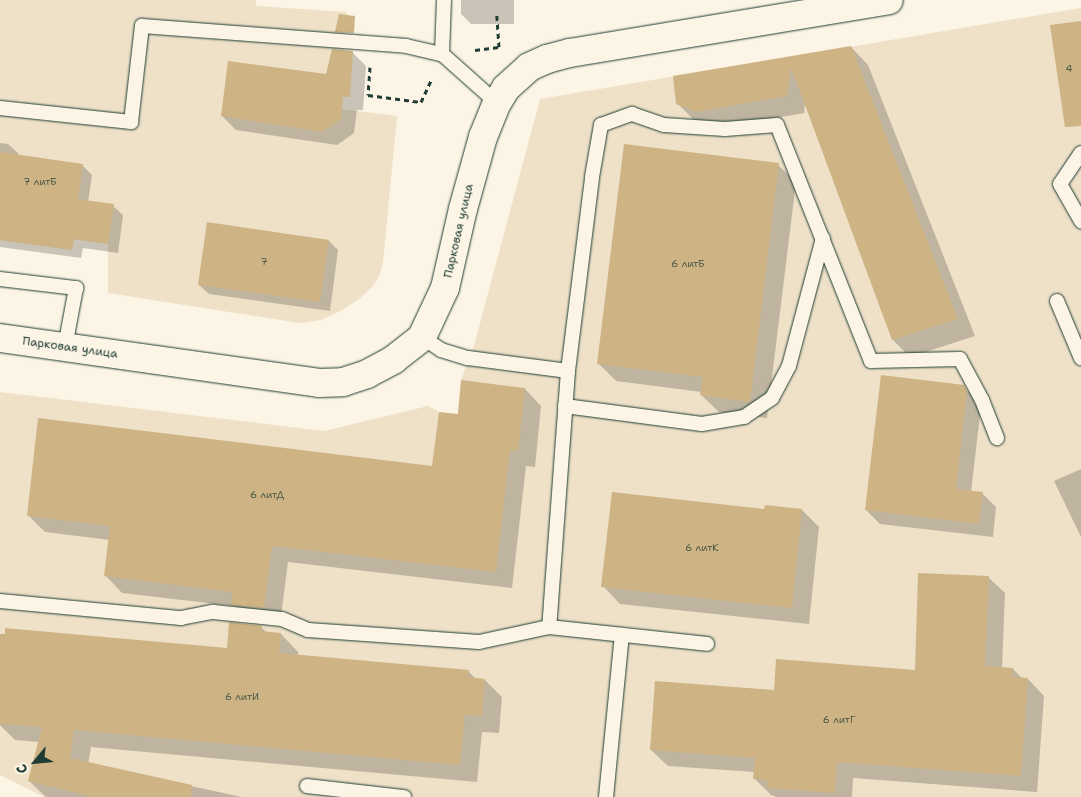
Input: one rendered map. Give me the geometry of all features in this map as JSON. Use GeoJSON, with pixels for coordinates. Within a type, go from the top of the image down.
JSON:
{"type":"FeatureCollection","features":[{"type":"Feature","properties":{"kind":"street","name":"Парковая улица"},"geometry":{"type":"LineString","coordinates":[[0,338],[319,383],[343,382],[367,374],[393,360],[422,336],[445,288],[463,209],[483,137],[497,103],[506,88],[529,67],[547,59],[889,0]]}},
{"type":"Feature","properties":{"kind":"lane"},"geometry":{"type":"LineString","coordinates":[[442,54],[444,0]]}},
{"type":"Feature","properties":{"kind":"lane"},"geometry":{"type":"LineString","coordinates":[[0,108],[131,122],[142,26],[406,46],[442,54],[497,103]]}},
{"type":"Feature","properties":{"kind":"lane"},"geometry":{"type":"LineString","coordinates":[[548,627],[568,372],[592,177],[602,125],[632,114],[664,126],[725,130],[777,125],[871,361],[960,359],[982,400],[997,438]]}},
{"type":"Feature","properties":{"kind":"lane"},"geometry":{"type":"LineString","coordinates":[[1081,153],[1060,184],[1081,221]]}},
{"type":"Feature","properties":{"kind":"lane"},"geometry":{"type":"LineString","coordinates":[[565,406],[702,424],[744,418],[772,398],[789,366],[823,238]]}},
{"type":"Feature","properties":{"kind":"lane"},"geometry":{"type":"LineString","coordinates":[[0,279],[76,288],[65,347]]}},
{"type":"Feature","properties":{"kind":"lane"},"geometry":{"type":"LineString","coordinates":[[1057,301],[1081,358]]}},
{"type":"Feature","properties":{"kind":"lane"},"geometry":{"type":"LineString","coordinates":[[422,336],[441,350],[468,358],[568,372]]}},
{"type":"Feature","properties":{"kind":"lane"},"geometry":{"type":"LineString","coordinates":[[0,601],[181,618],[213,612],[282,619],[308,630],[479,642],[548,627],[706,644]]}},
{"type":"Feature","properties":{"kind":"lane"},"geometry":{"type":"LineString","coordinates":[[606,797],[622,635]]}},
{"type":"Feature","properties":{"kind":"lane"},"geometry":{"type":"LineString","coordinates":[[307,786],[404,797]]}},
{"type":"Feature","properties":{"kind":"path"},"geometry":{"type":"LineString","coordinates":[[371,44],[368,95],[421,102]]}},
{"type":"Feature","properties":{"kind":"shaded area"},"geometry":{"type":"Polygon","coordinates":[[[0,0],[256,0],[256,6],[347,12],[343,61],[350,97],[343,97],[342,109],[397,116],[383,263],[380,274],[373,286],[359,299],[342,310],[321,320],[300,323],[108,293],[108,244],[74,239],[72,250],[0,240],[0,0]]]}},
{"type":"Feature","properties":{"kind":"shaded area"},"geometry":{"type":"Polygon","coordinates":[[[1081,8],[1081,797],[44,797],[0,775],[0,392],[324,431],[428,406],[439,412],[458,414],[461,380],[475,342],[540,99],[1081,8]]]}},
{"type":"Feature","properties":{"kind":"building"},"geometry":{"type":"Polygon","coordinates":[[[339,14],[355,16],[354,33],[335,32],[339,14]]]}},
{"type":"Feature","properties":{"kind":"building"},"geometry":{"type":"Polygon","coordinates":[[[1081,21],[1081,126],[1065,127],[1050,25],[1081,21]]]}},
{"type":"Feature","properties":{"kind":"building"},"geometry":{"type":"Polygon","coordinates":[[[851,46],[958,319],[892,340],[791,67],[787,96],[696,112],[676,104],[673,76],[851,46]]]}},
{"type":"Feature","properties":{"kind":"building"},"geometry":{"type":"Polygon","coordinates":[[[332,49],[353,51],[350,97],[343,96],[341,119],[322,132],[221,116],[228,61],[326,74],[332,49]]]}},
{"type":"Feature","properties":{"kind":"building"},"geometry":{"type":"Polygon","coordinates":[[[624,144],[779,163],[750,402],[700,395],[703,377],[597,364],[624,144]]]}},
{"type":"Feature","properties":{"kind":"building"},"geometry":{"type":"Polygon","coordinates":[[[0,152],[83,164],[78,199],[114,204],[108,244],[74,239],[72,250],[0,240],[0,152]]]}},
{"type":"Feature","properties":{"kind":"building"},"geometry":{"type":"Polygon","coordinates":[[[207,222],[329,240],[320,302],[198,285],[207,222]]]}},
{"type":"Feature","properties":{"kind":"building"},"geometry":{"type":"Polygon","coordinates":[[[881,375],[964,385],[967,391],[956,489],[983,492],[979,524],[865,510],[881,375]]]}},
{"type":"Feature","properties":{"kind":"building"},"geometry":{"type":"Polygon","coordinates":[[[461,380],[525,388],[518,451],[510,450],[496,572],[272,546],[264,608],[231,605],[232,592],[104,576],[110,526],[27,516],[38,418],[432,466],[439,412],[458,414],[461,380]]]}},
{"type":"Feature","properties":{"kind":"building"},"geometry":{"type":"Polygon","coordinates":[[[612,492],[764,509],[765,505],[802,509],[792,608],[601,587],[612,492]]]}},
{"type":"Feature","properties":{"kind":"building"},"geometry":{"type":"Polygon","coordinates":[[[918,573],[989,576],[985,666],[1013,668],[1012,677],[1028,678],[1021,776],[837,762],[835,793],[767,788],[767,780],[753,779],[755,758],[650,750],[655,681],[774,690],[776,659],[915,670],[918,573]]]}},
{"type":"Feature","properties":{"kind":"building"},"geometry":{"type":"Polygon","coordinates":[[[229,622],[262,626],[261,631],[281,633],[279,653],[469,670],[468,677],[485,679],[482,716],[465,715],[460,765],[74,730],[70,758],[192,785],[191,797],[93,797],[28,781],[42,727],[0,724],[0,634],[5,634],[5,628],[227,648],[229,622]]]}}]}
